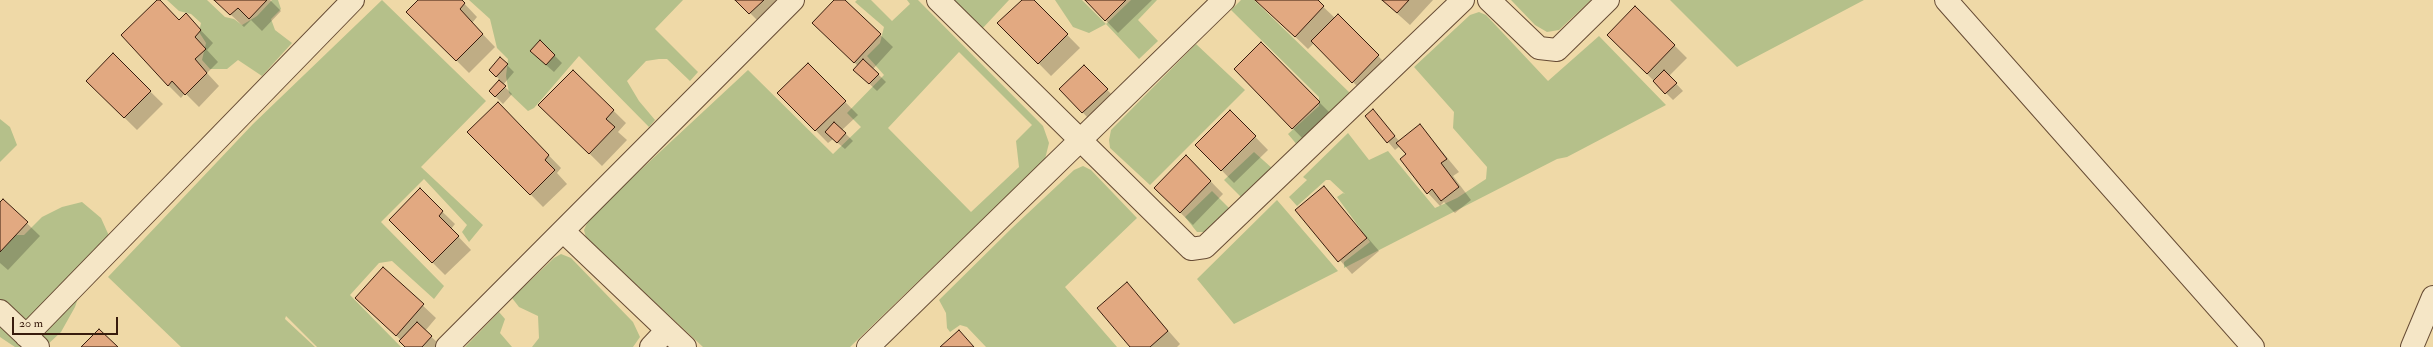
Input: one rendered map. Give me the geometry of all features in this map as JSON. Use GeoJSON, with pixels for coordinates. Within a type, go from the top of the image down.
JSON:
{"type":"FeatureCollection","features":[{"type":"Feature","properties":{"kind":"street"},"geometry":{"type":"LineString","coordinates":[[0,311],[32,341],[353,0]]}},
{"type":"Feature","properties":{"kind":"street"},"geometry":{"type":"LineString","coordinates":[[447,347],[793,0]]}},
{"type":"Feature","properties":{"kind":"street"},"geometry":{"type":"LineString","coordinates":[[938,0],[1191,249],[1205,247],[1463,0]]}},
{"type":"Feature","properties":{"kind":"street"},"geometry":{"type":"LineString","coordinates":[[868,347],[1224,0]]}},
{"type":"Feature","properties":{"kind":"street"},"geometry":{"type":"LineString","coordinates":[[1489,0],[1539,48],[1557,50],[1608,0]]}},
{"type":"Feature","properties":{"kind":"street"},"geometry":{"type":"LineString","coordinates":[[1946,0],[2253,347]]}},
{"type":"Feature","properties":{"kind":"street"},"geometry":{"type":"LineString","coordinates":[[563,231],[685,347]]}},
{"type":"Feature","properties":{"kind":"street"},"geometry":{"type":"LineString","coordinates":[[2412,347],[2433,297]]}},
{"type":"Feature","properties":{"kind":"street"},"geometry":{"type":"LineString","coordinates":[[651,347],[667,330]]}},
{"type":"Feature","properties":{"kind":"green space"},"geometry":{"type":"Polygon","coordinates":[[[167,0],[207,0],[225,17],[234,19],[242,25],[257,16],[272,0],[278,0],[281,9],[271,19],[275,30],[292,43],[262,76],[238,60],[227,69],[210,69],[202,60],[206,43],[199,32],[201,23],[191,14],[179,11],[167,0]]]}},
{"type":"Feature","properties":{"kind":"green space"},"geometry":{"type":"Polygon","coordinates":[[[382,0],[486,101],[421,167],[483,225],[469,242],[462,232],[467,225],[424,179],[381,222],[444,286],[434,299],[392,261],[379,263],[350,295],[401,347],[317,347],[286,316],[285,319],[315,347],[181,347],[108,277],[253,124],[382,0]]]}},
{"type":"Feature","properties":{"kind":"green space"},"geometry":{"type":"Polygon","coordinates":[[[469,0],[683,0],[655,29],[698,72],[690,81],[667,59],[659,59],[646,61],[627,81],[639,101],[655,120],[649,127],[579,56],[534,108],[528,111],[509,93],[506,76],[508,59],[497,48],[490,19],[469,0]]]}},
{"type":"Feature","properties":{"kind":"green space"},"geometry":{"type":"Polygon","coordinates":[[[857,0],[871,0],[892,21],[910,4],[907,0],[918,0],[1043,126],[1049,143],[1045,159],[850,347],[703,347],[586,238],[584,230],[590,217],[748,70],[833,154],[861,127],[847,113],[884,75],[867,56],[880,43],[884,27],[855,2],[857,0]],[[959,52],[888,128],[971,212],[1019,167],[1016,141],[1032,125],[959,52]]]}},
{"type":"Feature","properties":{"kind":"green space"},"geometry":{"type":"Polygon","coordinates":[[[951,0],[1009,0],[981,30],[951,0]]]}},
{"type":"Feature","properties":{"kind":"green space"},"geometry":{"type":"Polygon","coordinates":[[[1055,0],[1082,0],[1106,24],[1089,33],[1073,27],[1055,0]]]}},
{"type":"Feature","properties":{"kind":"green space"},"geometry":{"type":"Polygon","coordinates":[[[1131,0],[1157,0],[1138,20],[1158,41],[1139,59],[1106,24],[1131,0]]]}},
{"type":"Feature","properties":{"kind":"green space"},"geometry":{"type":"Polygon","coordinates":[[[1241,0],[1254,0],[1351,94],[1298,146],[1288,134],[1319,106],[1319,97],[1231,10],[1241,0]]]}},
{"type":"Feature","properties":{"kind":"green space"},"geometry":{"type":"Polygon","coordinates":[[[1511,0],[1591,0],[1559,30],[1547,32],[1535,25],[1511,0]]]}},
{"type":"Feature","properties":{"kind":"green space"},"geometry":{"type":"Polygon","coordinates":[[[1670,0],[1864,0],[1737,67],[1670,0]]]}},
{"type":"Feature","properties":{"kind":"green space"},"geometry":{"type":"Polygon","coordinates":[[[1479,12],[1486,15],[1548,81],[1599,36],[1666,105],[1567,157],[1557,159],[1344,268],[1344,262],[1370,242],[1337,197],[1343,193],[1345,194],[1330,180],[1326,180],[1297,206],[1289,197],[1307,180],[1303,177],[1348,133],[1369,160],[1388,151],[1435,208],[1457,198],[1486,179],[1487,167],[1453,128],[1454,112],[1414,67],[1470,15],[1479,12]]]}},
{"type":"Feature","properties":{"kind":"green space"},"geometry":{"type":"Polygon","coordinates":[[[1196,44],[1245,90],[1150,185],[1110,148],[1109,140],[1111,130],[1196,44]]]}},
{"type":"Feature","properties":{"kind":"green space"},"geometry":{"type":"Polygon","coordinates":[[[0,119],[10,127],[17,145],[0,162],[0,119]]]}},
{"type":"Feature","properties":{"kind":"green space"},"geometry":{"type":"Polygon","coordinates":[[[1254,152],[1273,169],[1243,199],[1224,180],[1254,152]]]}},
{"type":"Feature","properties":{"kind":"green space"},"geometry":{"type":"Polygon","coordinates":[[[1083,166],[1091,170],[1137,218],[1065,287],[1117,347],[986,347],[967,327],[960,325],[950,332],[947,328],[946,313],[939,300],[1012,228],[1074,170],[1083,166]]]}},
{"type":"Feature","properties":{"kind":"green space"},"geometry":{"type":"Polygon","coordinates":[[[1212,191],[1231,210],[1208,232],[1197,232],[1185,217],[1212,191]]]}},
{"type":"Feature","properties":{"kind":"green space"},"geometry":{"type":"Polygon","coordinates":[[[1277,200],[1338,271],[1234,324],[1197,279],[1277,200]]]}},
{"type":"Feature","properties":{"kind":"green space"},"geometry":{"type":"Polygon","coordinates":[[[82,202],[101,218],[110,238],[89,265],[75,307],[61,332],[45,347],[15,347],[0,337],[0,235],[24,235],[42,217],[62,207],[82,202]]]}},
{"type":"Feature","properties":{"kind":"green space"},"geometry":{"type":"Polygon","coordinates":[[[561,254],[571,258],[633,322],[640,337],[633,347],[532,347],[539,338],[538,316],[519,307],[512,298],[554,258],[561,254]]]}},
{"type":"Feature","properties":{"kind":"green space"},"geometry":{"type":"Polygon","coordinates":[[[499,312],[505,319],[500,333],[512,347],[465,347],[499,312]]]}},
{"type":"Feature","properties":{"kind":"building"},"geometry":{"type":"Polygon","coordinates":[[[157,0],[160,0],[179,20],[186,13],[201,30],[195,37],[206,49],[195,59],[207,73],[185,95],[172,81],[168,86],[121,35],[157,0]]]}},
{"type":"Feature","properties":{"kind":"building"},"geometry":{"type":"Polygon","coordinates":[[[214,0],[267,0],[249,19],[238,8],[230,15],[214,0]]]}},
{"type":"Feature","properties":{"kind":"building"},"geometry":{"type":"Polygon","coordinates":[[[418,0],[462,0],[465,3],[460,9],[483,34],[456,61],[406,12],[418,0]]]}},
{"type":"Feature","properties":{"kind":"building"},"geometry":{"type":"Polygon","coordinates":[[[735,0],[764,0],[749,14],[735,0]]]}},
{"type":"Feature","properties":{"kind":"building"},"geometry":{"type":"Polygon","coordinates":[[[834,0],[845,0],[881,34],[854,63],[812,23],[834,0]]]}},
{"type":"Feature","properties":{"kind":"building"},"geometry":{"type":"Polygon","coordinates":[[[1022,0],[1034,0],[1068,34],[1038,64],[997,23],[1022,0]]]}},
{"type":"Feature","properties":{"kind":"building"},"geometry":{"type":"Polygon","coordinates":[[[1085,0],[1126,0],[1105,21],[1085,0]]]}},
{"type":"Feature","properties":{"kind":"building"},"geometry":{"type":"Polygon","coordinates":[[[1255,0],[1318,0],[1324,6],[1295,37],[1255,0]]]}},
{"type":"Feature","properties":{"kind":"building"},"geometry":{"type":"Polygon","coordinates":[[[1382,0],[1409,0],[1397,13],[1382,0]]]}},
{"type":"Feature","properties":{"kind":"building"},"geometry":{"type":"Polygon","coordinates":[[[1635,6],[1675,45],[1647,74],[1607,35],[1635,6]]]}},
{"type":"Feature","properties":{"kind":"building"},"geometry":{"type":"Polygon","coordinates":[[[1338,14],[1379,55],[1352,83],[1311,41],[1338,14]]]}},
{"type":"Feature","properties":{"kind":"building"},"geometry":{"type":"Polygon","coordinates":[[[540,40],[555,55],[546,65],[530,51],[540,40]]]}},
{"type":"Feature","properties":{"kind":"building"},"geometry":{"type":"Polygon","coordinates":[[[1261,42],[1320,102],[1292,129],[1234,69],[1261,42]]]}},
{"type":"Feature","properties":{"kind":"building"},"geometry":{"type":"Polygon","coordinates":[[[113,53],[151,91],[124,118],[86,81],[113,53]]]}},
{"type":"Feature","properties":{"kind":"building"},"geometry":{"type":"Polygon","coordinates":[[[500,57],[508,64],[496,77],[489,70],[500,57]]]}},
{"type":"Feature","properties":{"kind":"building"},"geometry":{"type":"Polygon","coordinates":[[[863,59],[879,74],[869,84],[853,70],[863,59]]]}},
{"type":"Feature","properties":{"kind":"building"},"geometry":{"type":"Polygon","coordinates":[[[808,63],[846,101],[815,131],[777,93],[808,63]]]}},
{"type":"Feature","properties":{"kind":"building"},"geometry":{"type":"Polygon","coordinates":[[[1084,65],[1108,89],[1082,113],[1059,89],[1084,65]]]}},
{"type":"Feature","properties":{"kind":"building"},"geometry":{"type":"Polygon","coordinates":[[[573,70],[614,110],[606,119],[615,127],[589,154],[538,105],[573,70]]]}},
{"type":"Feature","properties":{"kind":"building"},"geometry":{"type":"Polygon","coordinates":[[[1664,70],[1677,83],[1665,94],[1653,81],[1664,70]]]}},
{"type":"Feature","properties":{"kind":"building"},"geometry":{"type":"Polygon","coordinates":[[[499,80],[506,86],[495,97],[489,91],[499,80]]]}},
{"type":"Feature","properties":{"kind":"building"},"geometry":{"type":"Polygon","coordinates":[[[498,102],[549,155],[545,160],[555,170],[530,195],[467,132],[498,102]]]}},
{"type":"Feature","properties":{"kind":"building"},"geometry":{"type":"Polygon","coordinates":[[[1373,109],[1395,136],[1387,143],[1365,116],[1373,109]]]}},
{"type":"Feature","properties":{"kind":"building"},"geometry":{"type":"Polygon","coordinates":[[[1230,110],[1256,136],[1221,171],[1195,145],[1230,110]]]}},
{"type":"Feature","properties":{"kind":"building"},"geometry":{"type":"Polygon","coordinates":[[[834,122],[846,133],[837,143],[825,132],[834,122]]]}},
{"type":"Feature","properties":{"kind":"building"},"geometry":{"type":"Polygon","coordinates":[[[1420,124],[1447,159],[1441,163],[1459,187],[1441,201],[1432,189],[1427,194],[1400,159],[1406,154],[1396,143],[1420,124]]]}},
{"type":"Feature","properties":{"kind":"building"},"geometry":{"type":"Polygon","coordinates":[[[1186,155],[1211,181],[1180,213],[1154,188],[1186,155]]]}},
{"type":"Feature","properties":{"kind":"building"},"geometry":{"type":"Polygon","coordinates":[[[1324,186],[1367,238],[1338,262],[1295,210],[1324,186]]]}},
{"type":"Feature","properties":{"kind":"building"},"geometry":{"type":"Polygon","coordinates":[[[420,188],[443,211],[439,216],[459,236],[432,263],[389,220],[420,188]]]}},
{"type":"Feature","properties":{"kind":"building"},"geometry":{"type":"Polygon","coordinates":[[[3,199],[28,222],[0,252],[0,202],[3,199]]]}},
{"type":"Feature","properties":{"kind":"building"},"geometry":{"type":"Polygon","coordinates":[[[383,267],[424,304],[396,336],[355,298],[383,267]]]}},
{"type":"Feature","properties":{"kind":"building"},"geometry":{"type":"Polygon","coordinates":[[[1127,282],[1168,331],[1150,347],[1130,347],[1097,308],[1127,282]]]}},
{"type":"Feature","properties":{"kind":"building"},"geometry":{"type":"Polygon","coordinates":[[[417,322],[432,336],[422,347],[405,347],[399,341],[417,322]]]}},
{"type":"Feature","properties":{"kind":"building"},"geometry":{"type":"Polygon","coordinates":[[[99,329],[118,347],[81,347],[99,329]]]}},
{"type":"Feature","properties":{"kind":"building"},"geometry":{"type":"Polygon","coordinates":[[[959,330],[974,347],[940,347],[959,330]]]}}]}
